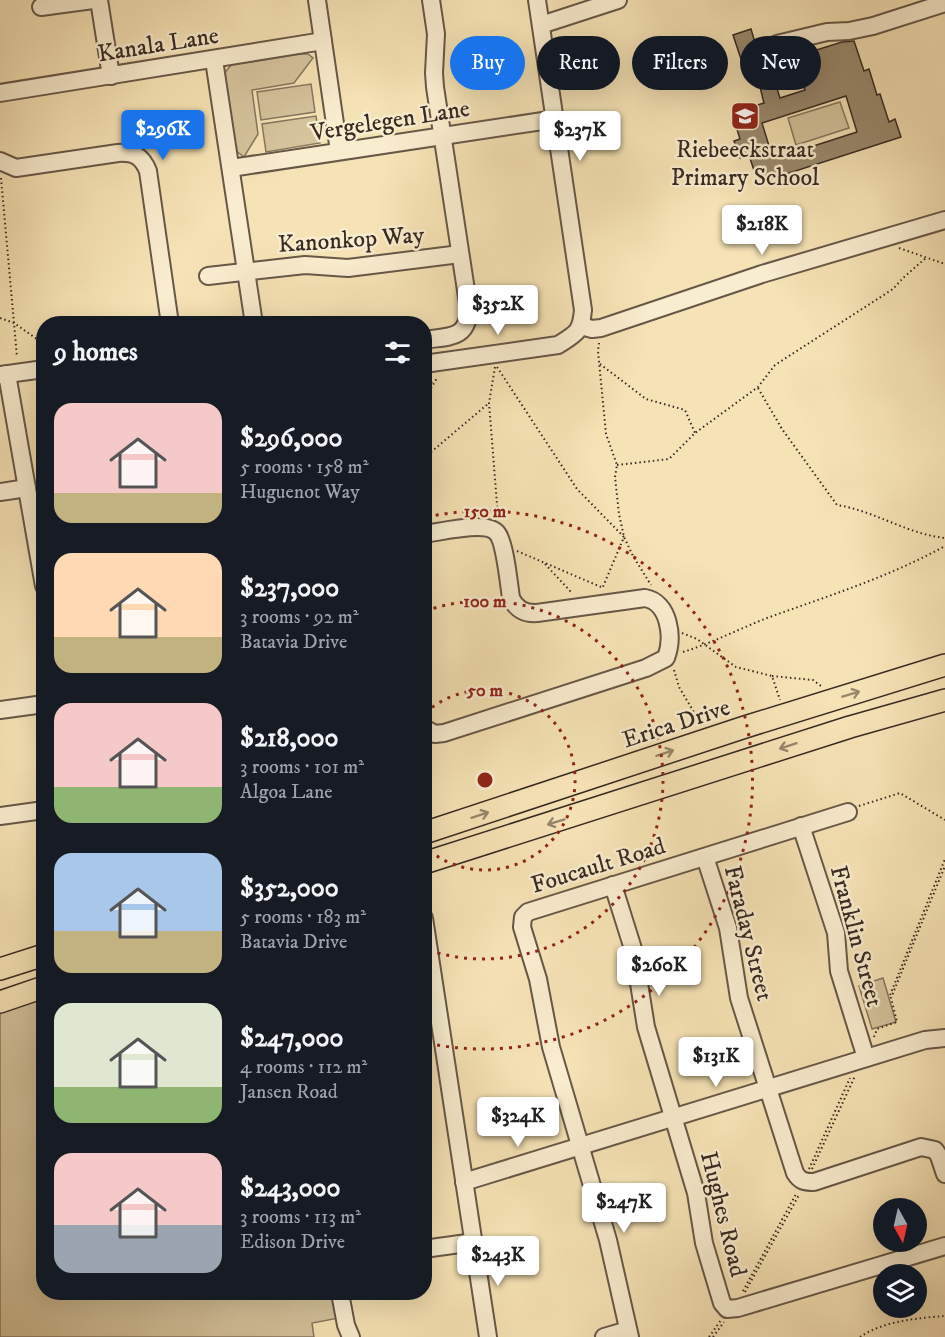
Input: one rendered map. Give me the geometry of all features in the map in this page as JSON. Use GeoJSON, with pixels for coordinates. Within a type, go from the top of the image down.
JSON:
{"type":"FeatureCollection","features":[{"type":"Feature","properties":{"kind":"main road","name":"Erica Drive"},"geometry":{"type":"LineString","coordinates":[[432,831],[745,727],[945,665]]}},
{"type":"Feature","properties":{"kind":"main road"},"geometry":{"type":"LineString","coordinates":[[432,860],[850,726],[945,700]]}},
{"type":"Feature","properties":{"kind":"main road"},"geometry":{"type":"LineString","coordinates":[[0,969],[36,958]]}},
{"type":"Feature","properties":{"kind":"main road"},"geometry":{"type":"LineString","coordinates":[[0,1002],[36,990]]}},
{"type":"Feature","properties":{"kind":"street"},"geometry":{"type":"LineString","coordinates":[[41,7],[93,0]]}},
{"type":"Feature","properties":{"kind":"street"},"geometry":{"type":"LineString","coordinates":[[99,0],[111,76]]}},
{"type":"Feature","properties":{"kind":"street"},"geometry":{"type":"LineString","coordinates":[[317,0],[339,152]]}},
{"type":"Feature","properties":{"kind":"street"},"geometry":{"type":"LineString","coordinates":[[431,0],[436,34],[434,74],[469,310],[465,329],[456,335],[432,339]]}},
{"type":"Feature","properties":{"kind":"street"},"geometry":{"type":"LineString","coordinates":[[432,363],[558,345],[572,336],[581,326],[583,310],[537,0]]}},
{"type":"Feature","properties":{"kind":"street"},"geometry":{"type":"LineString","coordinates":[[541,25],[618,0]]}},
{"type":"Feature","properties":{"kind":"street"},"geometry":{"type":"LineString","coordinates":[[810,36],[873,26],[945,3]]}},
{"type":"Feature","properties":{"kind":"street","name":"Kanala Lane"},"geometry":{"type":"LineString","coordinates":[[0,93],[323,41]]}},
{"type":"Feature","properties":{"kind":"street"},"geometry":{"type":"LineString","coordinates":[[214,60],[253,316]]}},
{"type":"Feature","properties":{"kind":"street","name":"Vergelegen Lane"},"geometry":{"type":"LineString","coordinates":[[231,168],[556,119]]}},
{"type":"Feature","properties":{"kind":"street"},"geometry":{"type":"LineString","coordinates":[[1,171],[118,153],[129,152],[141,158],[148,171],[169,316]]}},
{"type":"Feature","properties":{"kind":"street"},"geometry":{"type":"LineString","coordinates":[[581,326],[591,329],[601,328],[762,274],[945,220]]}},
{"type":"Feature","properties":{"kind":"street","name":"Kanonkop Way"},"geometry":{"type":"LineString","coordinates":[[208,276],[305,265],[348,268],[460,254]]}},
{"type":"Feature","properties":{"kind":"street"},"geometry":{"type":"LineString","coordinates":[[36,370],[8,374],[36,540]]}},
{"type":"Feature","properties":{"kind":"street"},"geometry":{"type":"LineString","coordinates":[[0,492],[27,488]]}},
{"type":"Feature","properties":{"kind":"street"},"geometry":{"type":"LineString","coordinates":[[432,533],[480,526],[489,528],[500,541],[511,598],[517,608],[532,614],[579,607],[603,595],[654,599],[661,605],[665,614],[669,649],[666,658],[646,668],[444,733],[432,732]]}},
{"type":"Feature","properties":{"kind":"street"},"geometry":{"type":"LineString","coordinates":[[0,710],[36,705]]}},
{"type":"Feature","properties":{"kind":"street"},"geometry":{"type":"LineString","coordinates":[[0,816],[36,811]]}},
{"type":"Feature","properties":{"kind":"street","name":"Foucault Road"},"geometry":{"type":"LineString","coordinates":[[581,1148],[553,1054],[538,979],[522,927],[522,920],[528,912],[848,812]]}},
{"type":"Feature","properties":{"kind":"street","name":"Franklin Street"},"geometry":{"type":"LineString","coordinates":[[801,826],[836,933],[839,970],[862,1060]]}},
{"type":"Feature","properties":{"kind":"street","name":"Faraday Street"},"geometry":{"type":"LineString","coordinates":[[705,856],[728,928],[739,998],[767,1090],[799,1179],[803,1182],[814,1182],[921,1147],[935,1150],[945,1174]]}},
{"type":"Feature","properties":{"kind":"street"},"geometry":{"type":"LineString","coordinates":[[613,885],[634,951],[646,1027],[674,1119]]}},
{"type":"Feature","properties":{"kind":"street"},"geometry":{"type":"LineString","coordinates":[[432,998],[488,1337]]}},
{"type":"Feature","properties":{"kind":"street"},"geometry":{"type":"LineString","coordinates":[[464,1182],[581,1148],[925,1040],[945,1038]]}},
{"type":"Feature","properties":{"kind":"street","name":"Hughes Road"},"geometry":{"type":"LineString","coordinates":[[674,1119],[696,1193],[704,1243],[722,1303],[728,1308],[738,1308],[945,1245]]}},
{"type":"Feature","properties":{"kind":"street"},"geometry":{"type":"LineString","coordinates":[[581,1148],[608,1240],[629,1333],[604,1337]]}},
{"type":"Feature","properties":{"kind":"street"},"geometry":{"type":"LineString","coordinates":[[432,1248],[474,1242]]}},
{"type":"Feature","properties":{"kind":"street"},"geometry":{"type":"LineString","coordinates":[[341,1300],[351,1337]]}},
{"type":"Feature","properties":{"kind":"path"},"geometry":{"type":"LineString","coordinates":[[1,171],[14,323],[8,374]]}},
{"type":"Feature","properties":{"kind":"path"},"geometry":{"type":"LineString","coordinates":[[878,240],[945,264]]}},
{"type":"Feature","properties":{"kind":"path"},"geometry":{"type":"LineString","coordinates":[[617,465],[669,459],[695,433],[758,387],[775,365],[893,289],[927,257]]}},
{"type":"Feature","properties":{"kind":"path"},"geometry":{"type":"LineString","coordinates":[[0,318],[14,323],[36,338]]}},
{"type":"Feature","properties":{"kind":"path"},"geometry":{"type":"LineString","coordinates":[[601,328],[599,364],[606,434],[617,465],[615,477],[619,514],[624,537],[654,591],[654,599]]}},
{"type":"Feature","properties":{"kind":"path"},"geometry":{"type":"LineString","coordinates":[[432,382],[453,360]]}},
{"type":"Feature","properties":{"kind":"path"},"geometry":{"type":"LineString","coordinates":[[495,364],[577,489],[624,537],[603,595],[500,541],[489,403],[495,364]]}},
{"type":"Feature","properties":{"kind":"path"},"geometry":{"type":"LineString","coordinates":[[599,364],[646,399],[685,410],[695,433]]}},
{"type":"Feature","properties":{"kind":"path"},"geometry":{"type":"LineString","coordinates":[[432,386],[436,379]]}},
{"type":"Feature","properties":{"kind":"path"},"geometry":{"type":"LineString","coordinates":[[758,387],[782,429],[837,505],[857,508],[928,536],[945,538]]}},
{"type":"Feature","properties":{"kind":"path"},"geometry":{"type":"LineString","coordinates":[[432,451],[489,403]]}},
{"type":"Feature","properties":{"kind":"path"},"geometry":{"type":"LineString","coordinates":[[703,726],[689,706],[679,687],[673,666],[666,658],[705,645],[764,619],[912,565],[945,546]]}},
{"type":"Feature","properties":{"kind":"path"},"geometry":{"type":"LineString","coordinates":[[543,562],[577,599],[579,607]]}},
{"type":"Feature","properties":{"kind":"path"},"geometry":{"type":"LineString","coordinates":[[668,632],[677,630],[705,645],[736,667],[772,676],[813,680],[824,687]]}},
{"type":"Feature","properties":{"kind":"path"},"geometry":{"type":"LineString","coordinates":[[772,676],[781,701]]}},
{"type":"Feature","properties":{"kind":"path"},"geometry":{"type":"LineString","coordinates":[[848,812],[862,804],[900,793],[945,820]]}},
{"type":"Feature","properties":{"kind":"path"},"geometry":{"type":"LineString","coordinates":[[808,1174],[876,1029],[897,1022],[890,993],[945,859]]}},
{"type":"Feature","properties":{"kind":"path"},"geometry":{"type":"LineString","coordinates":[[891,998],[945,866]]}},
{"type":"Feature","properties":{"kind":"path"},"geometry":{"type":"LineString","coordinates":[[740,1298],[800,1191]]}},
{"type":"Feature","properties":{"kind":"path"},"geometry":{"type":"LineString","coordinates":[[860,1337],[885,1326],[919,1318],[945,1316]]}},
{"type":"Feature","properties":{"kind":"path"},"geometry":{"type":"LineString","coordinates":[[711,1337],[722,1318]]}},
{"type":"Feature","properties":{"kind":"path"},"geometry":{"type":"LineString","coordinates":[[711,1337],[727,1318]]}},
{"type":"Feature","properties":{"kind":"shaded area"},"geometry":{"type":"Polygon","coordinates":[[[308,54],[313,58],[294,83],[252,90],[258,134],[244,157],[235,150],[223,75],[231,65],[308,54]]]}},
{"type":"Feature","properties":{"kind":"shaded area"},"geometry":{"type":"Polygon","coordinates":[[[311,84],[315,112],[261,120],[257,92],[311,84]]]}},
{"type":"Feature","properties":{"kind":"shaded area"},"geometry":{"type":"Polygon","coordinates":[[[840,102],[849,128],[796,145],[788,118],[840,102]]]}},
{"type":"Feature","properties":{"kind":"shaded area"},"geometry":{"type":"Polygon","coordinates":[[[316,116],[320,143],[266,152],[262,124],[316,116]]]}},
{"type":"Feature","properties":{"kind":"shaded area"},"geometry":{"type":"Polygon","coordinates":[[[883,978],[896,1022],[872,1029],[859,986],[883,978]]]}},
{"type":"Feature","properties":{"kind":"shaded area"},"geometry":{"type":"Polygon","coordinates":[[[36,1000],[36,1300],[337,1300],[339,1318],[312,1323],[314,1337],[0,1337],[0,1012],[36,1000]]]}},
{"type":"Feature","properties":{"kind":"building"},"geometry":{"type":"Polygon","coordinates":[[[751,29],[753,36],[740,36],[740,56],[733,35],[751,29]]]}},
{"type":"Feature","properties":{"kind":"building"},"geometry":{"type":"Polygon","coordinates":[[[854,41],[864,71],[869,69],[889,122],[895,119],[901,137],[758,183],[749,155],[740,158],[734,141],[740,139],[732,113],[764,103],[761,90],[778,90],[780,98],[805,90],[821,90],[821,49],[854,41]],[[846,96],[762,123],[773,159],[857,132],[846,96]]]}},
{"type":"Feature","properties":{"kind":"place","name":"Riebeeckstraat Primary School"},"geometry":{"type":"Point","coordinates":[745,116]}}]}
